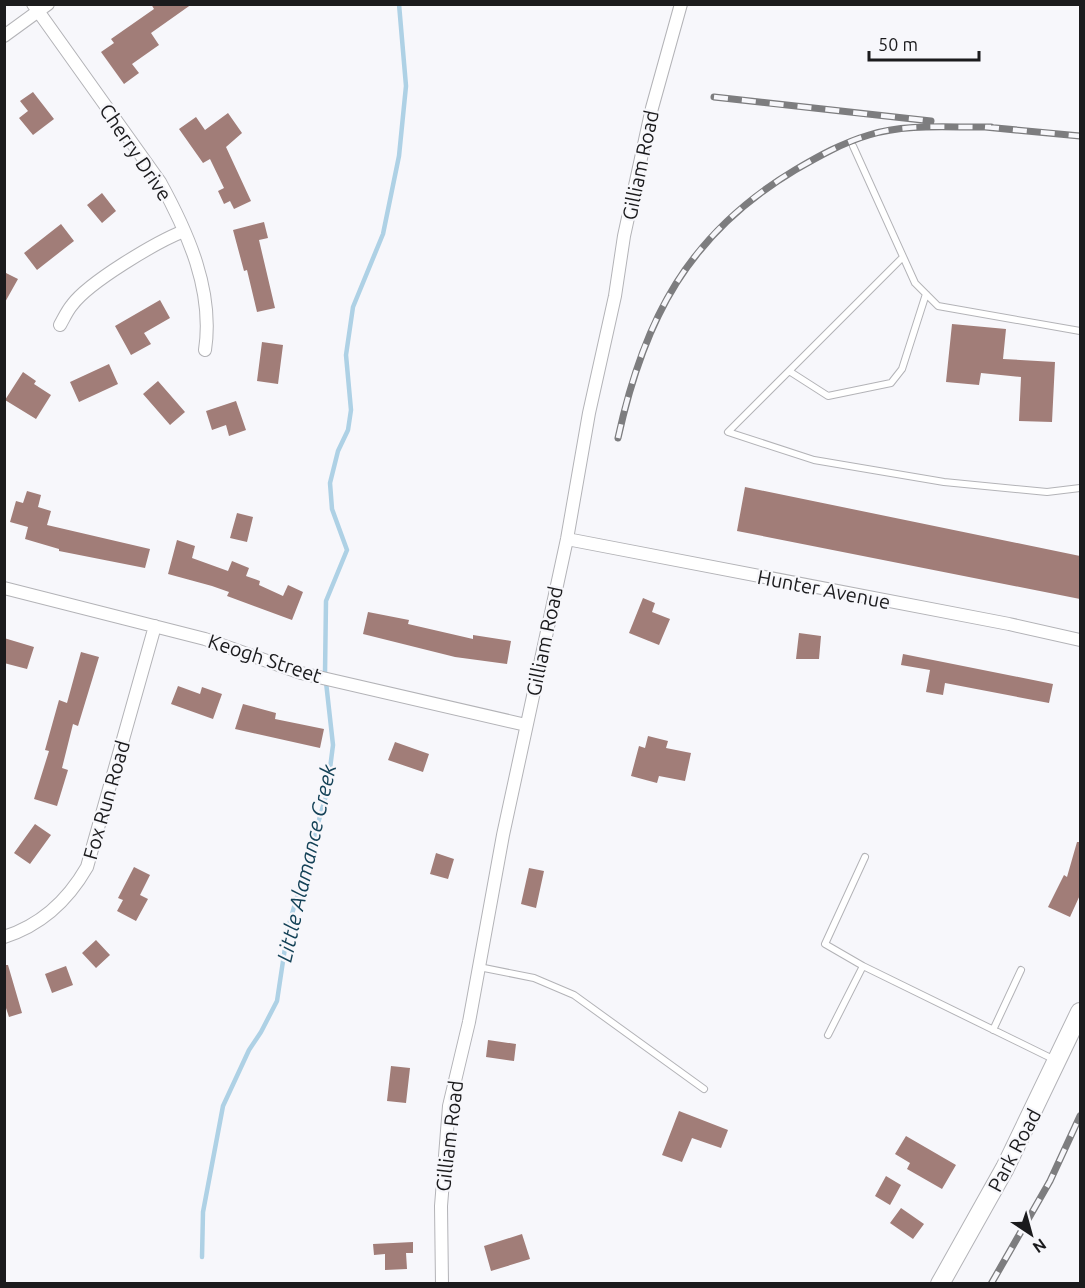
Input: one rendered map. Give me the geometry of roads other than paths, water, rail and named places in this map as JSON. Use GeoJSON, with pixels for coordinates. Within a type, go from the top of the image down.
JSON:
{"type":"FeatureCollection","features":[{"type":"Feature","properties":{"kind":"street","name":"Gilliam Road"},"geometry":{"type":"LineString","coordinates":[[442,1284],[441,1206],[449,1106],[526,725],[567,539],[590,413],[615,296],[624,236],[652,108],[681,4]]}},
{"type":"Feature","properties":{"kind":"street"},"geometry":{"type":"LineString","coordinates":[[4,36],[40,7]]}},
{"type":"Feature","properties":{"kind":"street","name":"Cherry Drive"},"geometry":{"type":"LineString","coordinates":[[40,7],[160,182],[184,231],[205,293],[208,318],[205,350]]}},
{"type":"Feature","properties":{"kind":"street"},"geometry":{"type":"LineString","coordinates":[[60,325],[72,303],[103,279],[166,238],[184,231]]}},
{"type":"Feature","properties":{"kind":"street","name":"Hunter Avenue"},"geometry":{"type":"LineString","coordinates":[[567,539],[1009,624],[1080,640]]}},
{"type":"Feature","properties":{"kind":"street","name":"Keogh Street"},"geometry":{"type":"LineString","coordinates":[[4,588],[108,612],[205,639],[301,673],[526,725]]}},
{"type":"Feature","properties":{"kind":"street","name":"Fox Run Road"},"geometry":{"type":"LineString","coordinates":[[4,937],[38,921],[58,905],[75,888],[87,867],[155,626]]}},
{"type":"Feature","properties":{"kind":"street","name":"Park Road"},"geometry":{"type":"LineString","coordinates":[[940,1284],[1005,1168],[1058,1062],[1080,1012]]}},
{"type":"Feature","properties":{"kind":"lane"},"geometry":{"type":"LineString","coordinates":[[853,146],[915,283],[938,306],[1080,332]]}},
{"type":"Feature","properties":{"kind":"lane"},"geometry":{"type":"LineString","coordinates":[[903,257],[728,432],[814,460],[944,482],[1047,492],[1080,488]]}},
{"type":"Feature","properties":{"kind":"lane"},"geometry":{"type":"LineString","coordinates":[[789,371],[828,396],[891,383],[902,369],[926,294]]}},
{"type":"Feature","properties":{"kind":"lane"},"geometry":{"type":"LineString","coordinates":[[865,857],[825,944],[863,966],[1058,1062]]}},
{"type":"Feature","properties":{"kind":"lane"},"geometry":{"type":"LineString","coordinates":[[828,1035],[863,966]]}},
{"type":"Feature","properties":{"kind":"lane"},"geometry":{"type":"LineString","coordinates":[[478,967],[534,978],[574,995],[704,1089]]}},
{"type":"Feature","properties":{"kind":"lane"},"geometry":{"type":"LineString","coordinates":[[993,1030],[1021,970]]}},
{"type":"Feature","properties":{"kind":"waterway","name":"Little Alamance Creek"},"geometry":{"type":"LineString","coordinates":[[202,1257],[203,1212],[223,1106],[249,1050],[277,1001],[288,928],[327,792],[333,745],[325,673],[326,601],[347,550],[332,509],[330,483],[338,451],[348,430],[351,410],[346,355],[353,307],[383,234],[399,156],[406,86],[399,4]]}},
{"type":"Feature","properties":{"kind":"railway"},"geometry":{"type":"LineString","coordinates":[[714,97],[931,121]]}},
{"type":"Feature","properties":{"kind":"railway"},"geometry":{"type":"LineString","coordinates":[[618,438],[642,355],[657,318],[676,283],[699,252],[726,222],[758,195],[822,155],[869,135],[914,127],[991,127]]}},
{"type":"Feature","properties":{"kind":"railway"},"geometry":{"type":"LineString","coordinates":[[985,127],[1080,136]]}},
{"type":"Feature","properties":{"kind":"railway"},"geometry":{"type":"LineString","coordinates":[[991,1284],[1050,1181],[1080,1116]]}}]}
